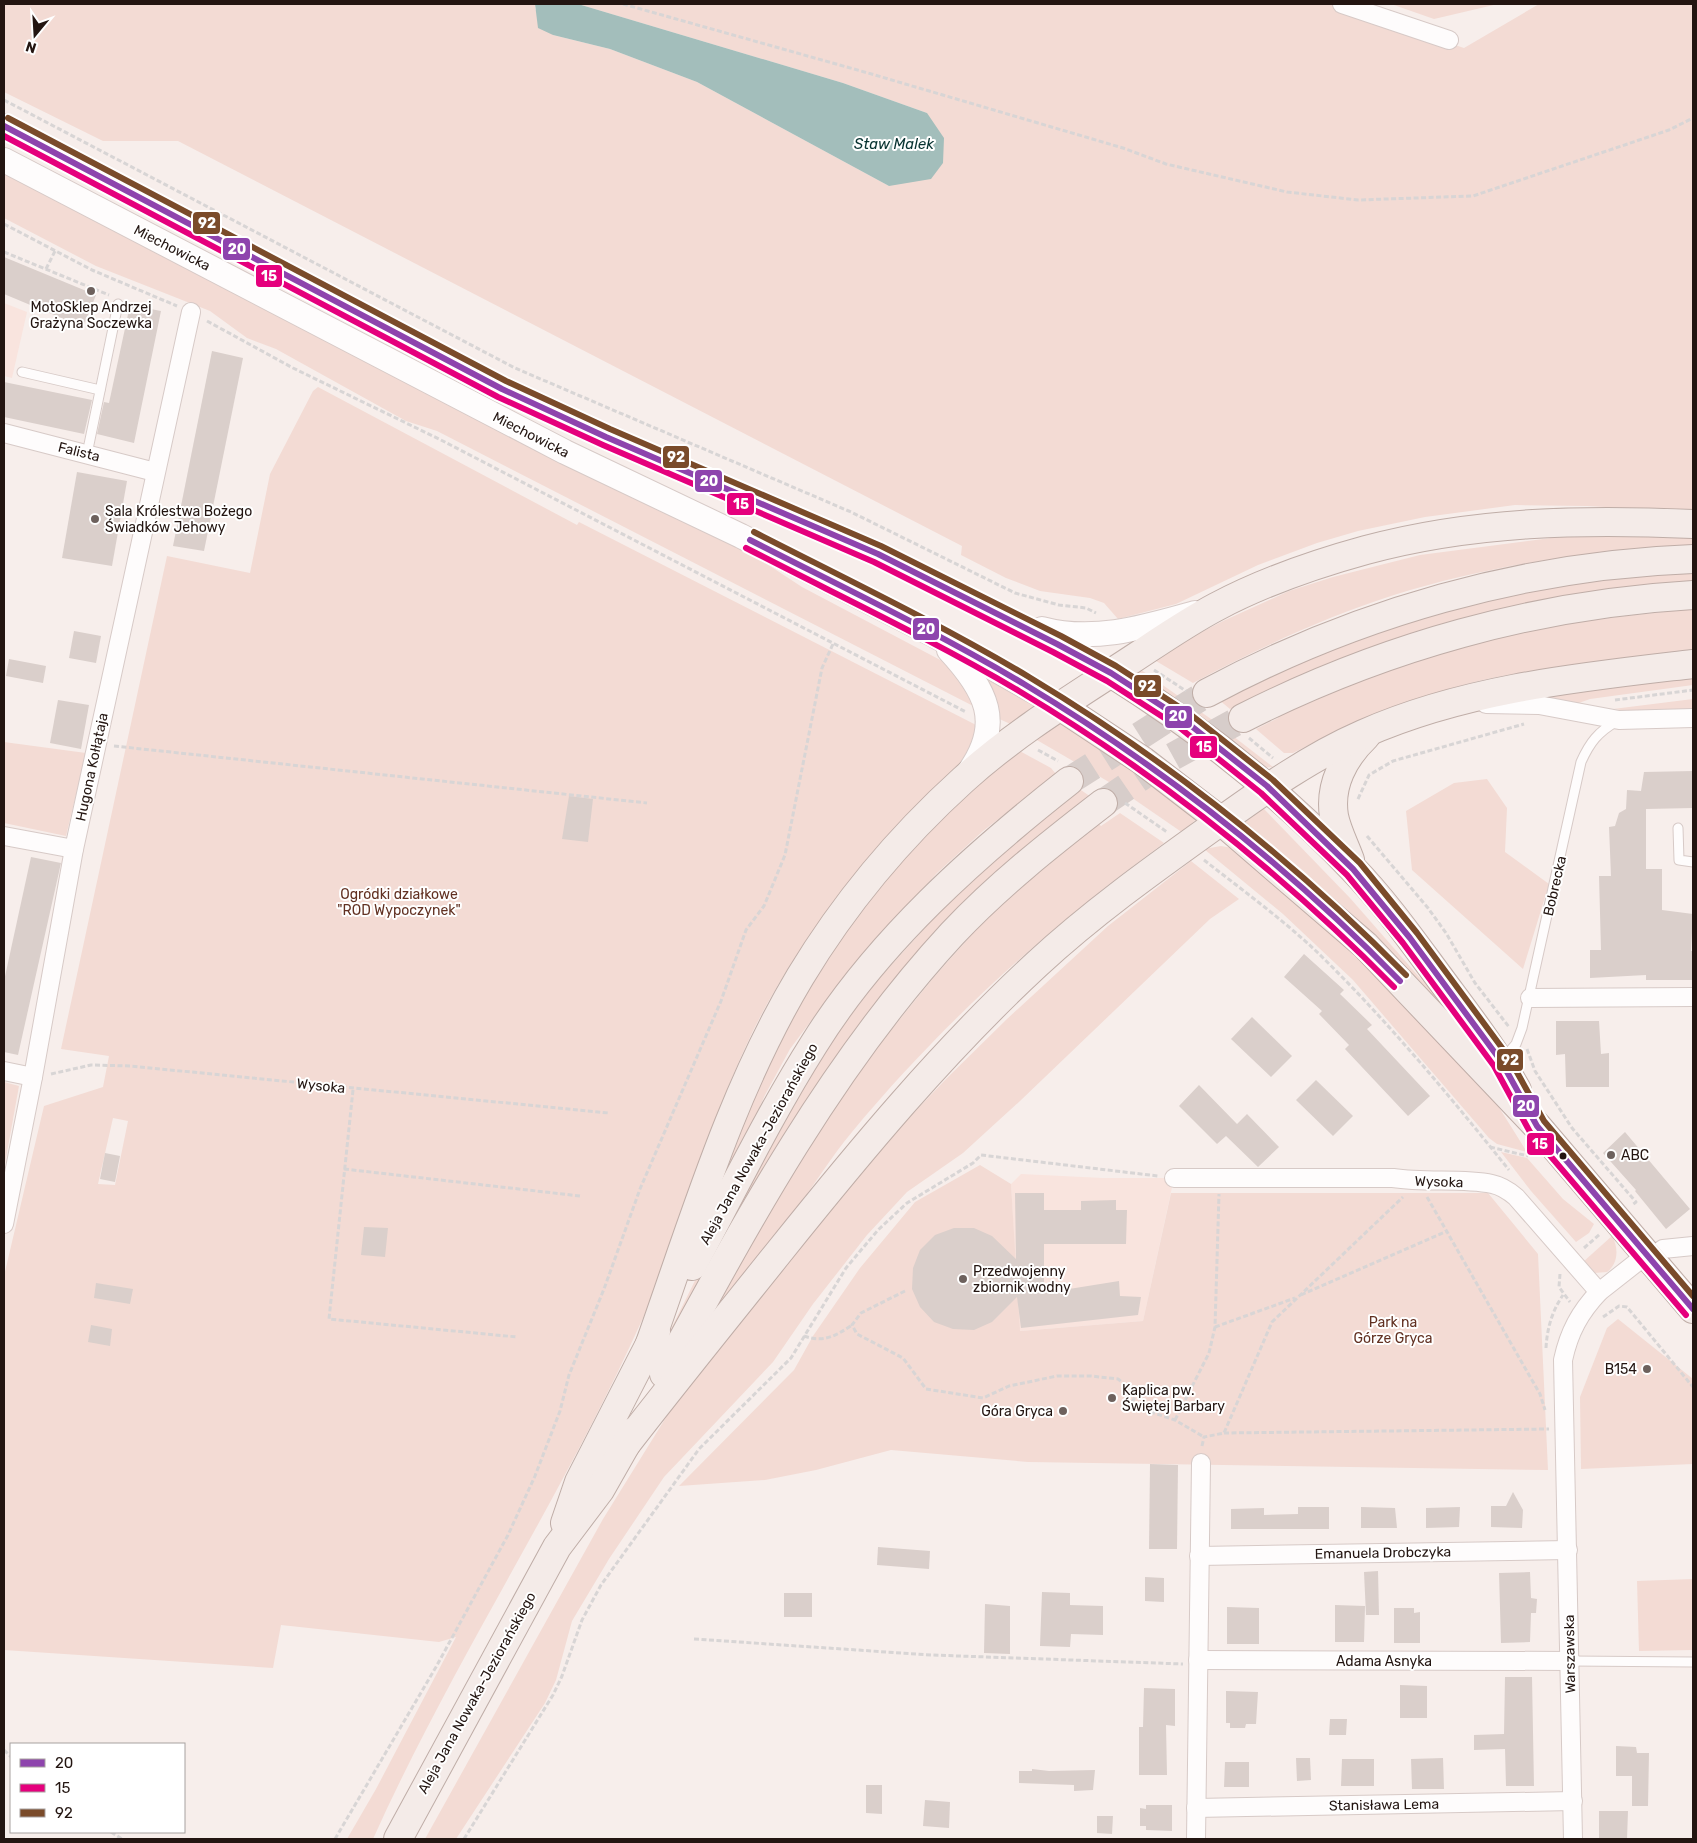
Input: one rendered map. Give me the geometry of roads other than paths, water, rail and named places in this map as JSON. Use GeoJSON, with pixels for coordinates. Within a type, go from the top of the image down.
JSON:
{"type":"FeatureCollection","features":[{"type":"Feature","properties":{"kind":"main road","name":"Miechowicka"},"geometry":{"type":"LineString","coordinates":[[4,126],[502,389],[606,437],[810,522],[980,605],[1111,674],[1185,721],[1267,786],[1354,869]]}},
{"type":"Feature","properties":{"kind":"main road","name":"Miechowicka"},"geometry":{"type":"LineString","coordinates":[[4,160],[565,452],[741,536],[934,634],[1060,706]]}},
{"type":"Feature","properties":{"kind":"main road"},"geometry":{"type":"LineString","coordinates":[[648,1349],[725,1133],[772,1026],[800,976],[857,896],[890,855],[964,779],[1060,706],[1214,608],[1275,580],[1367,550],[1461,530],[1578,521],[1693,524]]}},
{"type":"Feature","properties":{"kind":"main road"},"geometry":{"type":"LineString","coordinates":[[1207,693],[1251,669],[1318,640],[1375,618],[1436,600],[1567,570],[1693,559]]}},
{"type":"Feature","properties":{"kind":"main road"},"geometry":{"type":"LineString","coordinates":[[1243,718],[1293,693],[1340,674],[1426,643],[1482,627],[1573,608],[1693,595]]}},
{"type":"Feature","properties":{"kind":"main road"},"geometry":{"type":"LineString","coordinates":[[980,605],[1044,630],[1082,635],[1138,629],[1214,608]]}},
{"type":"Feature","properties":{"kind":"main road"},"geometry":{"type":"LineString","coordinates":[[934,634],[967,669],[980,688],[988,712],[988,734],[980,757],[964,779]]}},
{"type":"Feature","properties":{"kind":"main road"},"geometry":{"type":"LineString","coordinates":[[624,1447],[861,1150],[931,1070],[1037,964],[1099,912],[1267,786],[1324,752],[1374,729],[1451,703],[1532,684],[1693,664]]}},
{"type":"Feature","properties":{"kind":"main road"},"geometry":{"type":"LineString","coordinates":[[1060,706],[1143,761],[1221,820],[1365,945],[1537,1126],[1693,1309]]}},
{"type":"Feature","properties":{"kind":"main road"},"geometry":{"type":"LineString","coordinates":[[1374,729],[1344,760],[1334,798],[1334,817],[1354,869],[1410,938],[1501,1060],[1537,1126]]}},
{"type":"Feature","properties":{"kind":"main road","name":"Aleja Jana Nowaka-Jeziorańskiego"},"geometry":{"type":"LineString","coordinates":[[557,1547],[579,1482],[771,1118],[814,1042],[903,931],[954,879],[1066,773]]}},
{"type":"Feature","properties":{"kind":"main road","name":"Aleja Jana Nowaka-Jeziorańskiego"},"geometry":{"type":"LineString","coordinates":[[398,1839],[557,1547],[600,1490],[748,1221],[816,1108],[854,1053],[902,992],[954,933],[1022,867],[1110,801]]}},
{"type":"Feature","properties":{"kind":"street"},"geometry":{"type":"LineString","coordinates":[[1342,4],[1449,40]]}},
{"type":"Feature","properties":{"kind":"street","name":"Hugona Kołłątaja"},"geometry":{"type":"LineString","coordinates":[[4,1224],[34,1077],[74,849],[191,312]]}},
{"type":"Feature","properties":{"kind":"street","name":"Falista"},"geometry":{"type":"LineString","coordinates":[[4,433],[155,472]]}},
{"type":"Feature","properties":{"kind":"street"},"geometry":{"type":"LineString","coordinates":[[1451,703],[1538,705],[1619,720],[1691,719]]}},
{"type":"Feature","properties":{"kind":"street"},"geometry":{"type":"LineString","coordinates":[[4,836],[74,849]]}},
{"type":"Feature","properties":{"kind":"street"},"geometry":{"type":"LineString","coordinates":[[1530,998],[1693,997]]}},
{"type":"Feature","properties":{"kind":"street"},"geometry":{"type":"LineString","coordinates":[[4,1071],[34,1077]]}},
{"type":"Feature","properties":{"kind":"street","name":"Wysoka"},"geometry":{"type":"LineString","coordinates":[[1174,1178],[1393,1178],[1419,1182],[1482,1183],[1507,1189],[1537,1219],[1599,1292]]}},
{"type":"Feature","properties":{"kind":"street"},"geometry":{"type":"LineString","coordinates":[[1599,1292],[1648,1257],[1663,1249],[1693,1246]]}},
{"type":"Feature","properties":{"kind":"street","name":"Warszawska"},"geometry":{"type":"LineString","coordinates":[[1573,1839],[1564,1360],[1574,1325],[1586,1305],[1599,1292]]}},
{"type":"Feature","properties":{"kind":"street"},"geometry":{"type":"LineString","coordinates":[[1196,1839],[1201,1454]]}},
{"type":"Feature","properties":{"kind":"street","name":"Emanuela Drobczyka"},"geometry":{"type":"LineString","coordinates":[[1199,1556],[1568,1550]]}},
{"type":"Feature","properties":{"kind":"street","name":"Adama Asnyka"},"geometry":{"type":"LineString","coordinates":[[1198,1662],[1571,1662]]}},
{"type":"Feature","properties":{"kind":"street","name":"Stanisława Lema"},"geometry":{"type":"LineString","coordinates":[[1196,1808],[1573,1802]]}},
{"type":"Feature","properties":{"kind":"lane"},"geometry":{"type":"LineString","coordinates":[[87,454],[118,304]]}},
{"type":"Feature","properties":{"kind":"lane"},"geometry":{"type":"LineString","coordinates":[[22,372],[100,390]]}},
{"type":"Feature","properties":{"kind":"lane","name":"Bobrecka"},"geometry":{"type":"LineString","coordinates":[[1501,1060],[1507,1056],[1519,1039],[1530,998],[1582,762],[1591,741],[1602,730],[1619,720]]}},
{"type":"Feature","properties":{"kind":"lane"},"geometry":{"type":"LineString","coordinates":[[1678,828],[1679,860],[1693,862]]}},
{"type":"Feature","properties":{"kind":"lane"},"geometry":{"type":"LineString","coordinates":[[1571,1662],[1693,1662]]}},
{"type":"Feature","properties":{"kind":"water","name":"Staw Malek"},"geometry":{"type":"Polygon","coordinates":[[[535,4],[578,4],[843,83],[927,113],[944,138],[943,163],[931,179],[889,186],[697,82],[610,49],[553,35],[538,28],[535,4]]]}},
{"type":"Feature","properties":{"kind":"tunnel"},"geometry":{"type":"LineString","coordinates":[[1069,781],[1207,693]]}},
{"type":"Feature","properties":{"kind":"tunnel"},"geometry":{"type":"LineString","coordinates":[[1103,803],[1163,762],[1243,718]]}},
{"type":"Feature","properties":{"kind":"place","name":"MotoSklep Andrzej Grażyna Soczewka"},"geometry":{"type":"Point","coordinates":[91,291]}},
{"type":"Feature","properties":{"kind":"place","name":"Sala Królestwa Bożego Świadków Jehowy"},"geometry":{"type":"Point","coordinates":[95,519]}},
{"type":"Feature","properties":{"kind":"place","name":"ABC"},"geometry":{"type":"Point","coordinates":[1611,1155]}},
{"type":"Feature","properties":{"kind":"place","name":"Przedwojenny zbiornik wodny"},"geometry":{"type":"Point","coordinates":[963,1279]}},
{"type":"Feature","properties":{"kind":"place","name":"B154"},"geometry":{"type":"Point","coordinates":[1647,1369]}},
{"type":"Feature","properties":{"kind":"place","name":"Kaplica pw. Świętej Barbary"},"geometry":{"type":"Point","coordinates":[1112,1398]}},
{"type":"Feature","properties":{"kind":"place","name":"Góra Gryca"},"geometry":{"type":"Point","coordinates":[1063,1411]}},
{"type":"Feature","properties":{"kind":"park label","name":"Ogródki działkowe \"ROD Wypoczynek\""},"geometry":{"type":"Point","coordinates":[399,902]}},
{"type":"Feature","properties":{"kind":"park label","name":"Park na Górze Gryca"},"geometry":{"type":"Point","coordinates":[1393,1330]}}]}
